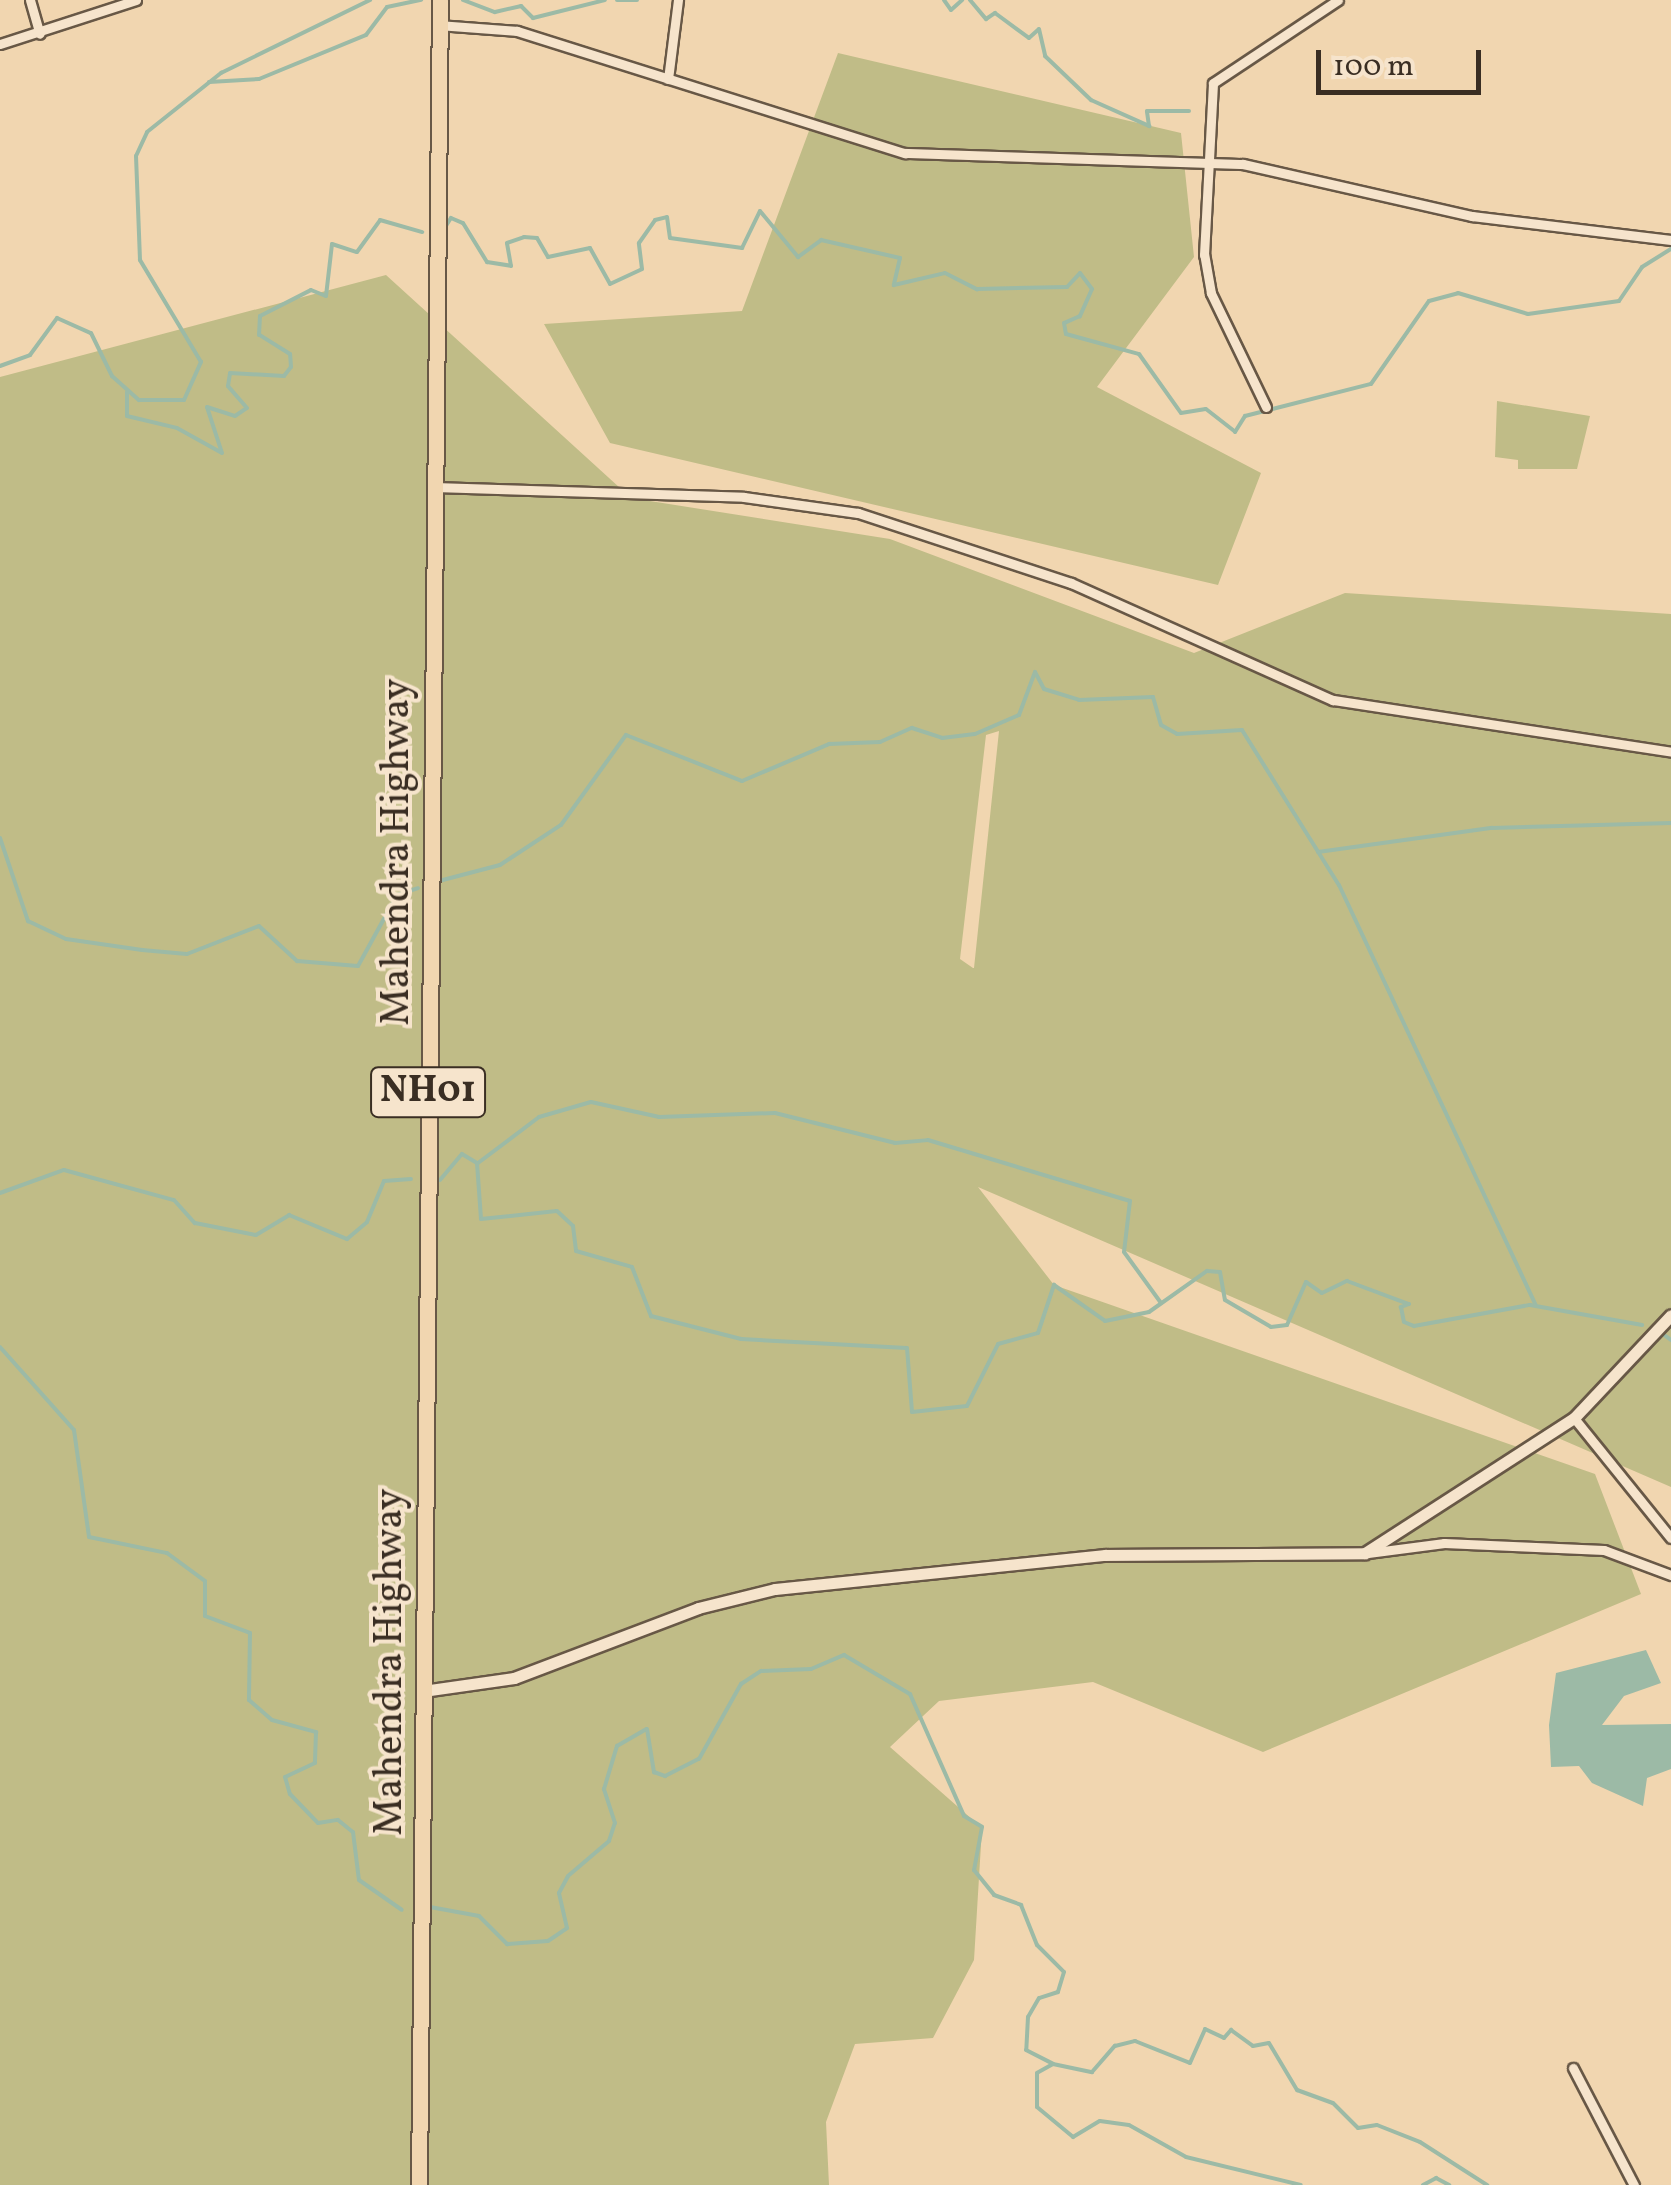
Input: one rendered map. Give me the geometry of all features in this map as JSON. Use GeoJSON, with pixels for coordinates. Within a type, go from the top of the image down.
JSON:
{"type":"FeatureCollection","features":[{"type":"Feature","properties":{"kind":"highway","name":"Mahendra Highway"},"geometry":{"type":"LineString","coordinates":[[418,2185],[440,0]]}},
{"type":"Feature","properties":{"kind":"street"},"geometry":{"type":"LineString","coordinates":[[30,0],[40,34]]}},
{"type":"Feature","properties":{"kind":"street"},"geometry":{"type":"LineString","coordinates":[[0,44],[136,0]]}},
{"type":"Feature","properties":{"kind":"street"},"geometry":{"type":"LineString","coordinates":[[668,79],[678,0]]}},
{"type":"Feature","properties":{"kind":"street"},"geometry":{"type":"LineString","coordinates":[[1266,406],[1211,293],[1208,162],[1213,84],[1338,0]]}},
{"type":"Feature","properties":{"kind":"street"},"geometry":{"type":"LineString","coordinates":[[439,25],[517,32],[905,153],[1208,162],[1472,216],[1671,240]]}},
{"type":"Feature","properties":{"kind":"street"},"geometry":{"type":"LineString","coordinates":[[434,486],[744,497],[858,513],[1071,583],[1333,700],[1671,752]]}},
{"type":"Feature","properties":{"kind":"street"},"geometry":{"type":"LineString","coordinates":[[1365,1553],[1574,1418],[1671,1315]]}},
{"type":"Feature","properties":{"kind":"street"},"geometry":{"type":"LineString","coordinates":[[1574,1418],[1671,1538]]}},
{"type":"Feature","properties":{"kind":"street"},"geometry":{"type":"LineString","coordinates":[[423,1692],[514,1678],[698,1608],[775,1589],[1105,1555],[1365,1553],[1444,1544],[1604,1550],[1671,1575]]}},
{"type":"Feature","properties":{"kind":"street"},"geometry":{"type":"LineString","coordinates":[[1573,2068],[1634,2185]]}},
{"type":"Feature","properties":{"kind":"shaded area"},"geometry":{"type":"Polygon","coordinates":[[[838,53],[1181,133],[1194,257],[1097,387],[1261,473],[1218,585],[610,443],[544,324],[742,311],[838,53]]]}},
{"type":"Feature","properties":{"kind":"shaded area"},"geometry":{"type":"Polygon","coordinates":[[[386,275],[631,498],[890,539],[1194,653],[1345,593],[1671,614],[1671,1487],[978,1187],[1054,1285],[1595,1474],[1641,1594],[1263,1752],[1093,1682],[939,1701],[890,1747],[982,1828],[974,1960],[933,2038],[855,2044],[826,2122],[829,2185],[0,2185],[0,377],[386,275]],[[999,731],[986,735],[960,959],[974,968],[999,731]]]}},
{"type":"Feature","properties":{"kind":"shaded area"},"geometry":{"type":"Polygon","coordinates":[[[1497,401],[1590,416],[1577,469],[1518,469],[1518,460],[1495,457],[1497,401]]]}},
{"type":"Feature","properties":{"kind":"shaded area"},"geometry":{"type":"Polygon","coordinates":[[[1646,1650],[1661,1683],[1624,1696],[1602,1725],[1671,1724],[1671,1769],[1647,1778],[1643,1806],[1592,1783],[1579,1766],[1551,1767],[1549,1725],[1556,1673],[1646,1650]]]}},
{"type":"Feature","properties":{"kind":"waterway"},"geometry":{"type":"LineString","coordinates":[[0,366],[30,355],[57,318],[91,333],[112,376],[139,400],[184,400],[201,362],[140,260],[136,156],[147,132],[221,73],[370,0]]}},
{"type":"Feature","properties":{"kind":"waterway"},"geometry":{"type":"LineString","coordinates":[[209,82],[259,79],[366,35],[387,7],[421,0]]}},
{"type":"Feature","properties":{"kind":"waterway"},"geometry":{"type":"LineString","coordinates":[[463,0],[495,12],[521,6],[533,18],[605,0]]}},
{"type":"Feature","properties":{"kind":"waterway"},"geometry":{"type":"LineString","coordinates":[[617,0],[637,0]]}},
{"type":"Feature","properties":{"kind":"waterway"},"geometry":{"type":"LineString","coordinates":[[944,0],[951,10],[962,0]]}},
{"type":"Feature","properties":{"kind":"waterway"},"geometry":{"type":"LineString","coordinates":[[970,0],[986,19],[995,13],[1029,38],[1039,29],[1045,56],[1091,100],[1149,126],[1147,111],[1189,111]]}},
{"type":"Feature","properties":{"kind":"waterway"},"geometry":{"type":"LineString","coordinates":[[444,229],[451,218],[463,223],[487,262],[511,266],[507,243],[524,237],[537,238],[548,257],[590,248],[610,284],[642,269],[639,243],[655,220],[667,217],[670,238],[742,248],[760,211],[798,257],[821,240],[900,258],[894,285],[945,273],[977,289],[1067,287],[1080,273],[1092,289],[1080,316],[1064,323],[1066,334],[1139,354],[1181,413],[1206,409],[1235,432],[1245,416],[1371,384],[1429,301],[1458,293],[1528,314],[1619,301],[1642,267],[1671,249]]}},
{"type":"Feature","properties":{"kind":"waterway"},"geometry":{"type":"LineString","coordinates":[[127,392],[127,416],[177,428],[222,453],[207,407],[235,416],[247,408],[228,386],[230,373],[284,376],[291,367],[290,354],[259,335],[260,316],[311,290],[326,296],[332,244],[357,252],[380,220],[422,232]]}},
{"type":"Feature","properties":{"kind":"waterway"},"geometry":{"type":"LineString","coordinates":[[439,881],[500,865],[561,825],[626,735],[742,781],[829,744],[880,742],[912,728],[942,738],[975,734],[1019,715],[1035,672],[1044,689],[1079,700],[1153,697],[1161,725],[1177,734],[1242,730],[1339,885],[1535,1304]]}},
{"type":"Feature","properties":{"kind":"waterway"},"geometry":{"type":"LineString","coordinates":[[1318,852],[1492,828],[1671,823]]}},
{"type":"Feature","properties":{"kind":"waterway"},"geometry":{"type":"LineString","coordinates":[[0,838],[28,921],[66,939],[142,950],[187,954],[259,926],[297,961],[358,966],[397,895],[418,888]]}},
{"type":"Feature","properties":{"kind":"waterway"},"geometry":{"type":"LineString","coordinates":[[478,1163],[539,1117],[591,1102],[659,1117],[775,1113],[895,1143],[928,1140],[1130,1201],[1124,1252],[1161,1303]]}},
{"type":"Feature","properties":{"kind":"waterway"},"geometry":{"type":"LineString","coordinates":[[440,1180],[462,1154],[477,1163],[481,1219],[557,1211],[573,1226],[576,1251],[632,1267],[651,1316],[741,1339],[907,1348],[912,1412],[967,1406],[998,1344],[1038,1333],[1054,1285],[1105,1321],[1149,1312],[1207,1271],[1220,1272],[1225,1300],[1271,1327],[1287,1325],[1306,1282],[1322,1293],[1347,1281],[1409,1304],[1401,1307],[1404,1322],[1414,1326],[1530,1305],[1642,1325]]}},
{"type":"Feature","properties":{"kind":"waterway"},"geometry":{"type":"LineString","coordinates":[[0,1193],[64,1170],[174,1200],[195,1223],[256,1235],[289,1215],[347,1239],[367,1222],[384,1181],[411,1179]]}},
{"type":"Feature","properties":{"kind":"waterway"},"geometry":{"type":"LineString","coordinates":[[1660,1332],[1671,1340]]}},
{"type":"Feature","properties":{"kind":"waterway"},"geometry":{"type":"LineString","coordinates":[[0,1347],[74,1430],[89,1537],[167,1553],[205,1581],[205,1616],[250,1633],[249,1700],[272,1720],[316,1732],[315,1763],[285,1777],[290,1794],[318,1823],[338,1820],[353,1832],[359,1880],[402,1910]]}},
{"type":"Feature","properties":{"kind":"waterway"},"geometry":{"type":"LineString","coordinates":[[430,1907],[479,1916],[507,1944],[548,1941],[567,1928],[559,1893],[568,1876],[609,1841],[615,1823],[604,1789],[617,1746],[647,1729],[654,1772],[665,1776],[699,1759],[741,1684],[761,1671],[811,1669],[844,1655],[910,1694],[964,1816],[982,1827],[974,1870],[994,1895],[1021,1905],[1037,1945],[1064,1972],[1058,1992],[1039,1998],[1028,2017],[1026,2050],[1053,2064],[1037,2073],[1037,2107],[1073,2137],[1100,2121],[1129,2125],[1186,2157],[1301,2185]]}},
{"type":"Feature","properties":{"kind":"waterway"},"geometry":{"type":"LineString","coordinates":[[1053,2064],[1092,2072],[1115,2046],[1135,2041],[1190,2063],[1205,2029],[1224,2038],[1231,2030],[1253,2046],[1269,2043],[1297,2090],[1333,2103],[1358,2128],[1377,2125],[1420,2142],[1487,2185]]}},
{"type":"Feature","properties":{"kind":"waterway"},"geometry":{"type":"LineString","coordinates":[[1423,2185],[1436,2178],[1449,2185]]}}]}
